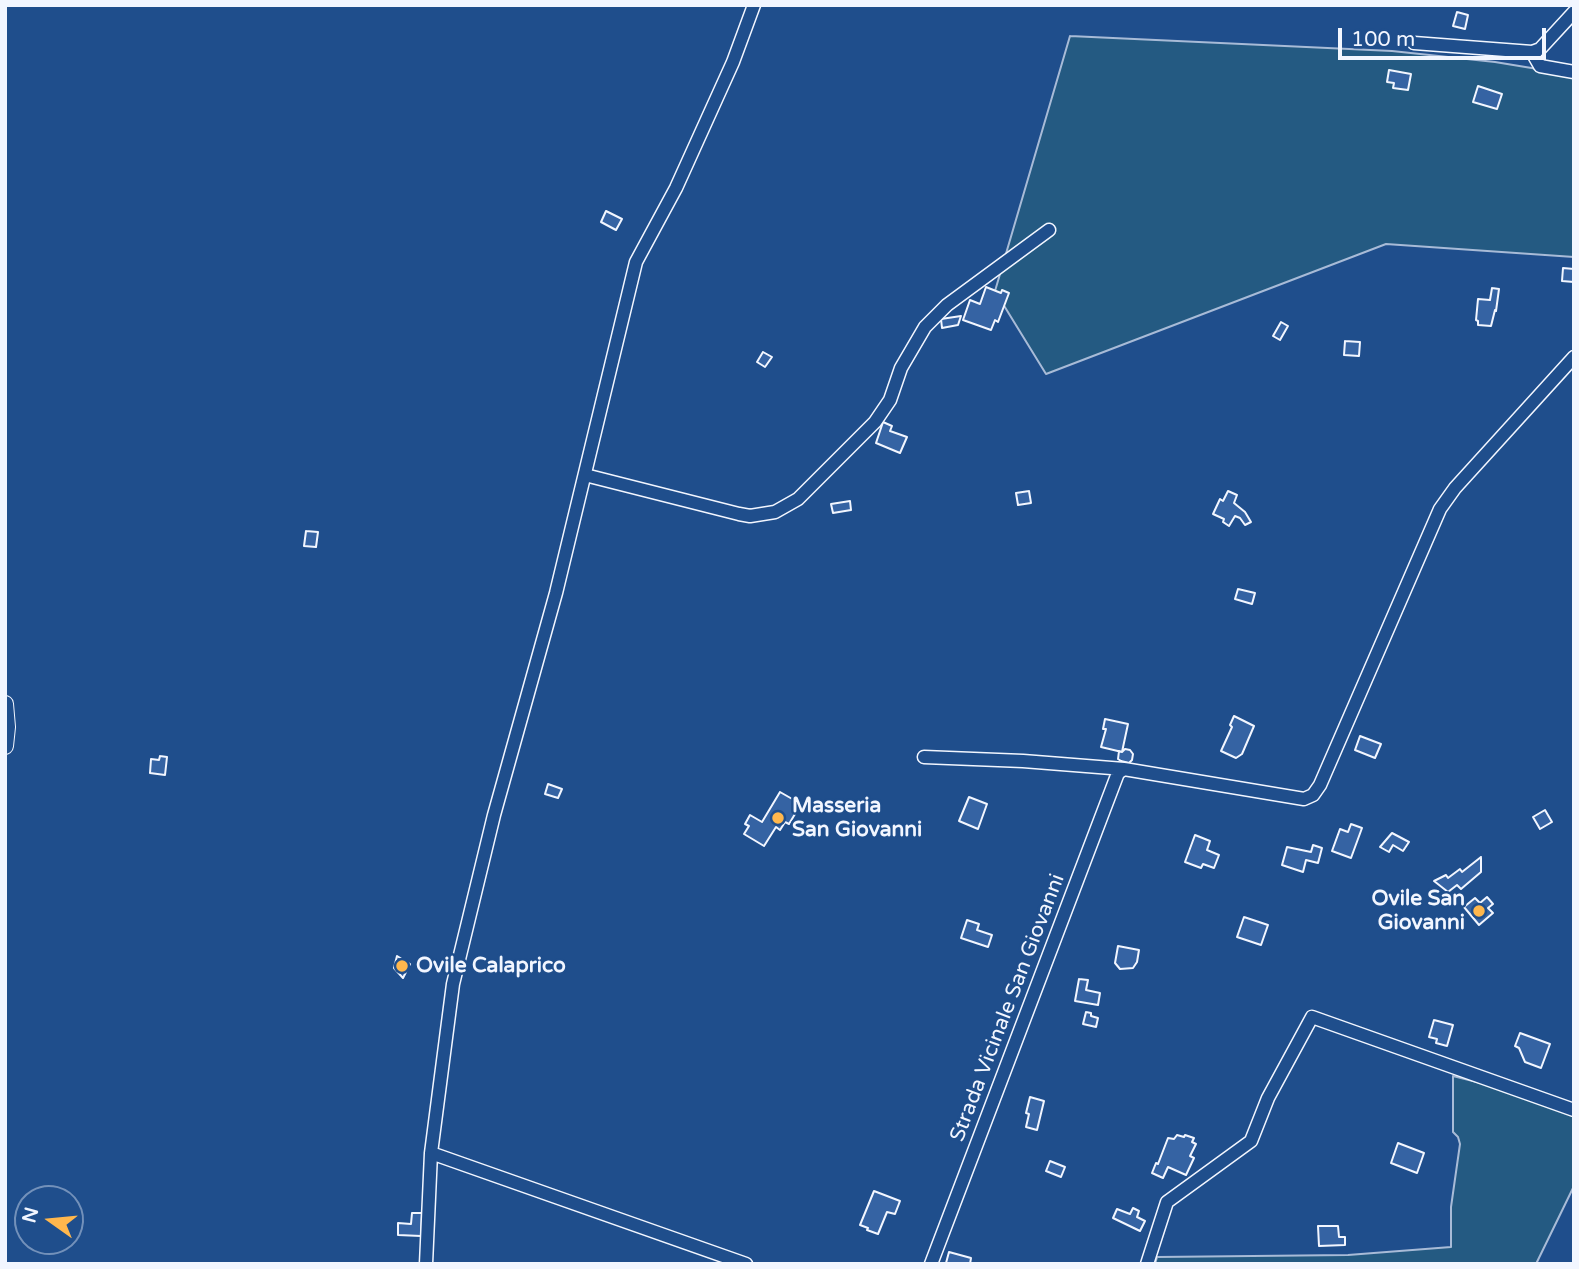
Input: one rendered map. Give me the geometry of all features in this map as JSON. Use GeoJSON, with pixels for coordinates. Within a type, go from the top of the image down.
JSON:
{"type":"FeatureCollection","features":[{"type":"Feature","properties":{"kind":"street"},"geometry":{"type":"LineString","coordinates":[[426,1264],[431,1153],[453,984],[494,815],[556,593],[636,262],[676,188],[733,62],[754,5]]}},
{"type":"Feature","properties":{"kind":"street"},"geometry":{"type":"LineString","coordinates":[[1414,43],[1532,52],[1540,49],[1574,12]]}},
{"type":"Feature","properties":{"kind":"street"},"geometry":{"type":"LineString","coordinates":[[1532,52],[1540,66],[1574,72]]}},
{"type":"Feature","properties":{"kind":"street"},"geometry":{"type":"LineString","coordinates":[[585,475],[739,514],[750,516],[775,512],[797,499],[875,422],[890,400],[901,368],[932,319],[947,304],[1049,230]]}},
{"type":"Feature","properties":{"kind":"street"},"geometry":{"type":"LineString","coordinates":[[924,757],[1124,769],[1304,799],[1313,795],[1320,785],[1440,509],[1455,488],[1574,357]]}},
{"type":"Feature","properties":{"kind":"street"},"geometry":{"type":"LineString","coordinates":[[5,704],[8,727],[5,746]]}},
{"type":"Feature","properties":{"kind":"street","name":"Strada Vicinale San Giovanni"},"geometry":{"type":"LineString","coordinates":[[931,1264],[1118,773],[1124,769]]}},
{"type":"Feature","properties":{"kind":"street"},"geometry":{"type":"LineString","coordinates":[[1147,1264],[1167,1202],[1251,1141],[1268,1098],[1312,1017],[1574,1110]]}},
{"type":"Feature","properties":{"kind":"street"},"geometry":{"type":"LineString","coordinates":[[431,1153],[746,1264]]}},
{"type":"Feature","properties":{"kind":"shaded area"},"geometry":{"type":"Polygon","coordinates":[[[1070,36],[1392,51],[1495,62],[1574,75],[1574,257],[1386,244],[1046,374],[995,291],[1070,36]]]}},
{"type":"Feature","properties":{"kind":"shaded area"},"geometry":{"type":"Polygon","coordinates":[[[1453,1076],[1574,1109],[1574,1186],[1536,1264],[1155,1264],[1157,1257],[1348,1255],[1451,1247],[1451,1207],[1460,1144],[1453,1132],[1453,1076]]]}},
{"type":"Feature","properties":{"kind":"building"},"geometry":{"type":"Polygon","coordinates":[[[1457,12],[1468,15],[1465,29],[1453,26],[1457,12]]]}},
{"type":"Feature","properties":{"kind":"building"},"geometry":{"type":"Polygon","coordinates":[[[1389,70],[1411,74],[1408,90],[1393,88],[1394,83],[1387,82],[1389,70]]]}},
{"type":"Feature","properties":{"kind":"building"},"geometry":{"type":"Polygon","coordinates":[[[1478,86],[1502,94],[1497,109],[1473,102],[1478,86]]]}},
{"type":"Feature","properties":{"kind":"building"},"geometry":{"type":"Polygon","coordinates":[[[606,211],[622,219],[616,230],[601,222],[606,211]]]}},
{"type":"Feature","properties":{"kind":"building"},"geometry":{"type":"Polygon","coordinates":[[[1563,268],[1574,269],[1574,282],[1562,281],[1563,268]]]}},
{"type":"Feature","properties":{"kind":"building"},"geometry":{"type":"Polygon","coordinates":[[[986,287],[1009,293],[998,322],[995,320],[991,330],[963,320],[970,300],[980,304],[986,287]]]}},
{"type":"Feature","properties":{"kind":"building"},"geometry":{"type":"Polygon","coordinates":[[[1492,288],[1499,289],[1491,326],[1478,325],[1478,299],[1490,300],[1492,288]]]}},
{"type":"Feature","properties":{"kind":"building"},"geometry":{"type":"Polygon","coordinates":[[[961,316],[958,325],[942,328],[941,319],[961,316]]]}},
{"type":"Feature","properties":{"kind":"building"},"geometry":{"type":"Polygon","coordinates":[[[1281,322],[1288,326],[1280,340],[1273,336],[1281,322]]]}},
{"type":"Feature","properties":{"kind":"building"},"geometry":{"type":"Polygon","coordinates":[[[1345,341],[1360,342],[1359,356],[1344,355],[1345,341]]]}},
{"type":"Feature","properties":{"kind":"building"},"geometry":{"type":"Polygon","coordinates":[[[763,352],[772,357],[765,367],[757,362],[763,352]]]}},
{"type":"Feature","properties":{"kind":"building"},"geometry":{"type":"Polygon","coordinates":[[[883,422],[892,426],[890,431],[907,437],[900,453],[876,443],[883,422]]]}},
{"type":"Feature","properties":{"kind":"building"},"geometry":{"type":"Polygon","coordinates":[[[1029,491],[1031,503],[1018,505],[1016,493],[1029,491]]]}},
{"type":"Feature","properties":{"kind":"building"},"geometry":{"type":"Polygon","coordinates":[[[1228,491],[1237,495],[1234,503],[1245,512],[1251,522],[1245,525],[1235,516],[1229,526],[1223,522],[1224,519],[1213,514],[1220,499],[1223,501],[1228,491]]]}},
{"type":"Feature","properties":{"kind":"building"},"geometry":{"type":"Polygon","coordinates":[[[850,501],[851,510],[833,513],[831,504],[850,501]]]}},
{"type":"Feature","properties":{"kind":"building"},"geometry":{"type":"Polygon","coordinates":[[[306,531],[318,532],[316,547],[304,546],[306,531]]]}},
{"type":"Feature","properties":{"kind":"building"},"geometry":{"type":"Polygon","coordinates":[[[1238,589],[1255,593],[1252,604],[1235,599],[1238,589]]]}},
{"type":"Feature","properties":{"kind":"building"},"geometry":{"type":"Polygon","coordinates":[[[1234,716],[1254,726],[1242,754],[1236,758],[1221,751],[1234,716]]]}},
{"type":"Feature","properties":{"kind":"building"},"geometry":{"type":"Polygon","coordinates":[[[1105,719],[1128,724],[1122,752],[1101,747],[1106,729],[1103,729],[1105,719]]]}},
{"type":"Feature","properties":{"kind":"building"},"geometry":{"type":"Polygon","coordinates":[[[1360,736],[1381,744],[1375,758],[1355,750],[1360,736]]]}},
{"type":"Feature","properties":{"kind":"building"},"geometry":{"type":"Polygon","coordinates":[[[1125,749],[1133,754],[1129,763],[1118,759],[1119,751],[1125,749]]]}},
{"type":"Feature","properties":{"kind":"building"},"geometry":{"type":"Polygon","coordinates":[[[160,756],[167,757],[165,775],[150,773],[151,759],[159,760],[160,756]]]}},
{"type":"Feature","properties":{"kind":"building"},"geometry":{"type":"Polygon","coordinates":[[[548,784],[562,789],[558,798],[545,794],[548,784]]]}},
{"type":"Feature","properties":{"kind":"building","name":"Masseria San Giovanni"},"geometry":{"type":"Polygon","coordinates":[[[780,792],[801,804],[789,824],[785,822],[780,830],[776,827],[764,846],[744,834],[749,826],[745,824],[750,815],[762,822],[780,792]]]}},
{"type":"Feature","properties":{"kind":"building"},"geometry":{"type":"Polygon","coordinates":[[[969,797],[987,804],[978,829],[959,821],[969,797]]]}},
{"type":"Feature","properties":{"kind":"building"},"geometry":{"type":"Polygon","coordinates":[[[1545,810],[1552,822],[1540,829],[1533,817],[1545,810]]]}},
{"type":"Feature","properties":{"kind":"building"},"geometry":{"type":"Polygon","coordinates":[[[1351,824],[1362,828],[1351,858],[1332,851],[1340,829],[1348,832],[1351,824]]]}},
{"type":"Feature","properties":{"kind":"building"},"geometry":{"type":"Polygon","coordinates":[[[1392,833],[1409,842],[1403,851],[1393,845],[1389,852],[1380,847],[1392,833]]]}},
{"type":"Feature","properties":{"kind":"building"},"geometry":{"type":"Polygon","coordinates":[[[1195,835],[1210,841],[1207,850],[1219,855],[1214,868],[1203,864],[1201,868],[1185,862],[1195,835]]]}},
{"type":"Feature","properties":{"kind":"building"},"geometry":{"type":"Polygon","coordinates":[[[1313,845],[1322,848],[1318,863],[1306,860],[1303,872],[1282,865],[1287,847],[1311,852],[1313,845]]]}},
{"type":"Feature","properties":{"kind":"building"},"geometry":{"type":"Polygon","coordinates":[[[1481,857],[1481,872],[1461,889],[1457,885],[1448,892],[1434,881],[1446,875],[1448,878],[1460,869],[1462,872],[1481,857]]]}},
{"type":"Feature","properties":{"kind":"building","name":"Ovile San Giovanni"},"geometry":{"type":"Polygon","coordinates":[[[1487,897],[1493,904],[1488,908],[1493,913],[1479,925],[1464,907],[1475,898],[1480,903],[1487,897]]]}},
{"type":"Feature","properties":{"kind":"building"},"geometry":{"type":"Polygon","coordinates":[[[1244,917],[1268,925],[1261,945],[1237,937],[1244,917]]]}},
{"type":"Feature","properties":{"kind":"building"},"geometry":{"type":"Polygon","coordinates":[[[967,920],[979,924],[977,930],[992,935],[988,947],[961,938],[967,920]]]}},
{"type":"Feature","properties":{"kind":"building"},"geometry":{"type":"Polygon","coordinates":[[[1118,946],[1139,950],[1133,968],[1120,969],[1115,963],[1118,946]]]}},
{"type":"Feature","properties":{"kind":"building","name":"Ovile Calaprico"},"geometry":{"type":"Polygon","coordinates":[[[397,956],[410,964],[403,978],[394,968],[397,956]]]}},
{"type":"Feature","properties":{"kind":"building"},"geometry":{"type":"Polygon","coordinates":[[[1079,979],[1088,980],[1086,990],[1100,993],[1098,1005],[1075,1001],[1079,979]]]}},
{"type":"Feature","properties":{"kind":"building"},"geometry":{"type":"Polygon","coordinates":[[[1086,1012],[1098,1018],[1096,1027],[1083,1024],[1086,1012]]]}},
{"type":"Feature","properties":{"kind":"building"},"geometry":{"type":"Polygon","coordinates":[[[1434,1020],[1453,1025],[1447,1046],[1436,1043],[1437,1039],[1429,1037],[1434,1020]]]}},
{"type":"Feature","properties":{"kind":"building"},"geometry":{"type":"Polygon","coordinates":[[[1520,1033],[1550,1044],[1541,1068],[1525,1062],[1519,1048],[1515,1046],[1520,1033]]]}},
{"type":"Feature","properties":{"kind":"building"},"geometry":{"type":"Polygon","coordinates":[[[1030,1097],[1044,1101],[1037,1130],[1026,1127],[1030,1097]]]}},
{"type":"Feature","properties":{"kind":"building"},"geometry":{"type":"Polygon","coordinates":[[[1177,1135],[1194,1138],[1192,1142],[1196,1144],[1190,1156],[1194,1158],[1186,1175],[1168,1167],[1163,1178],[1152,1173],[1168,1138],[1174,1139],[1177,1135]]]}},
{"type":"Feature","properties":{"kind":"building"},"geometry":{"type":"Polygon","coordinates":[[[1398,1143],[1424,1153],[1417,1173],[1391,1163],[1398,1143]]]}},
{"type":"Feature","properties":{"kind":"building"},"geometry":{"type":"Polygon","coordinates":[[[1050,1161],[1065,1167],[1061,1177],[1046,1171],[1050,1161]]]}},
{"type":"Feature","properties":{"kind":"building"},"geometry":{"type":"Polygon","coordinates":[[[874,1191],[900,1201],[895,1214],[887,1212],[878,1234],[860,1225],[874,1191]]]}},
{"type":"Feature","properties":{"kind":"building"},"geometry":{"type":"Polygon","coordinates":[[[1133,1208],[1139,1211],[1137,1217],[1145,1221],[1140,1231],[1113,1218],[1117,1209],[1130,1214],[1133,1208]]]}},
{"type":"Feature","properties":{"kind":"building"},"geometry":{"type":"Polygon","coordinates":[[[412,1213],[422,1213],[421,1236],[398,1235],[398,1223],[411,1224],[412,1213]]]}},
{"type":"Feature","properties":{"kind":"building"},"geometry":{"type":"Polygon","coordinates":[[[1318,1226],[1338,1226],[1339,1237],[1345,1237],[1345,1245],[1319,1246],[1318,1226]]]}},
{"type":"Feature","properties":{"kind":"building"},"geometry":{"type":"Polygon","coordinates":[[[949,1252],[971,1258],[970,1264],[946,1263],[949,1252]]]}},
{"type":"Feature","properties":{"kind":"place","name":"Masseria San Giovanni"},"geometry":{"type":"Point","coordinates":[778,818]}},
{"type":"Feature","properties":{"kind":"place","name":"Ovile San Giovanni"},"geometry":{"type":"Point","coordinates":[1479,911]}},
{"type":"Feature","properties":{"kind":"place","name":"Ovile Calaprico"},"geometry":{"type":"Point","coordinates":[402,966]}}]}
